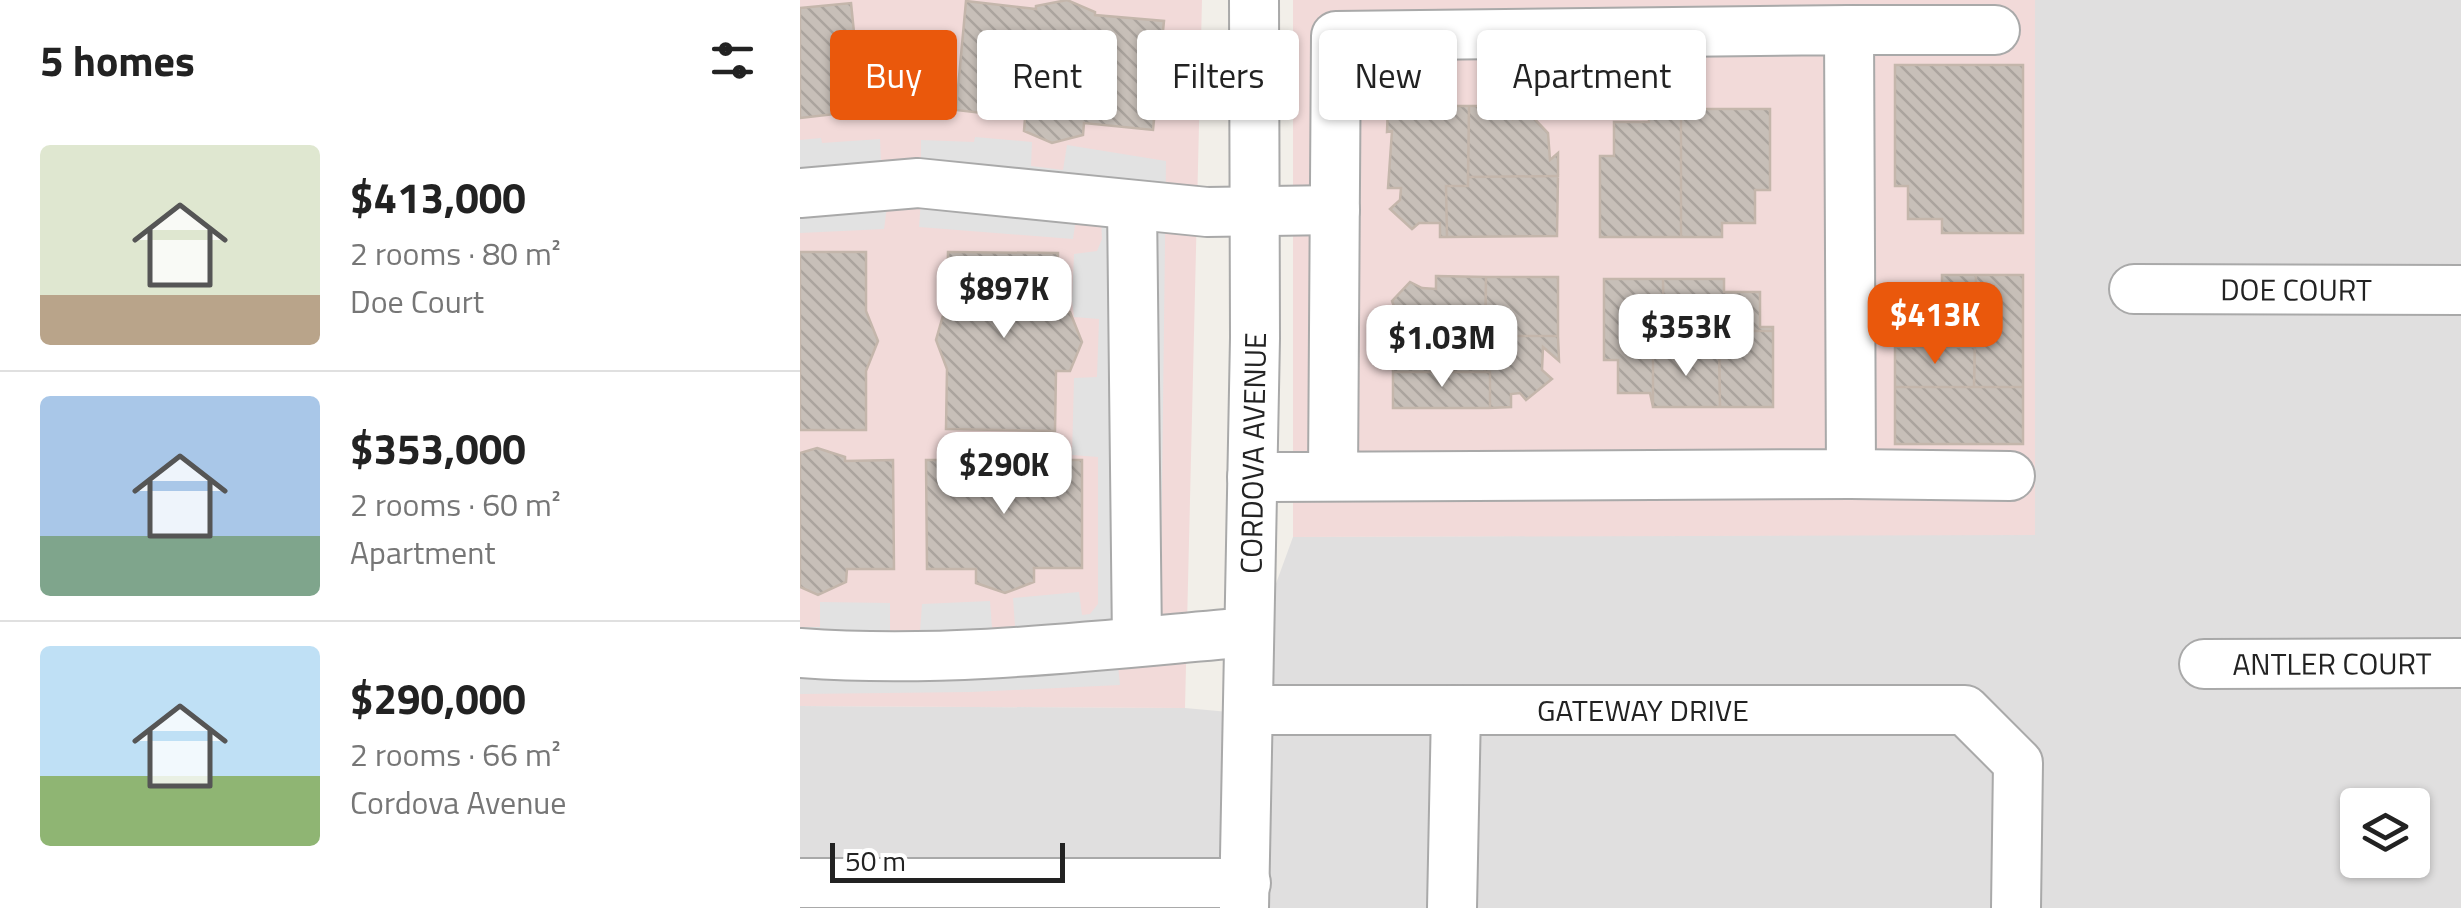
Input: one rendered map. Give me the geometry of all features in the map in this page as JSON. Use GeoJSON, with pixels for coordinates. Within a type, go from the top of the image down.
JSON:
{"type":"FeatureCollection","features":[{"type":"Feature","properties":{"kind":"street","name":"CORDOVA AVENUE"},"geometry":{"type":"LineString","coordinates":[[1245,896],[1254,0]]}},
{"type":"Feature","properties":{"kind":"street"},"geometry":{"type":"LineString","coordinates":[[1849,30],[1851,474]]}},
{"type":"Feature","properties":{"kind":"street"},"geometry":{"type":"LineString","coordinates":[[1332,476],[1336,36],[1994,30]]}},
{"type":"Feature","properties":{"kind":"street"},"geometry":{"type":"LineString","coordinates":[[800,193],[918,183],[1207,212],[1335,210]]}},
{"type":"Feature","properties":{"kind":"street"},"geometry":{"type":"LineString","coordinates":[[1132,204],[1137,642]]}},
{"type":"Feature","properties":{"kind":"street","name":"DOE COURT"},"geometry":{"type":"LineString","coordinates":[[2134,290],[2461,290]]}},
{"type":"Feature","properties":{"kind":"street"},"geometry":{"type":"LineString","coordinates":[[1252,477],[2010,476]]}},
{"type":"Feature","properties":{"kind":"street"},"geometry":{"type":"LineString","coordinates":[[800,653],[872,658],[1249,632]]}},
{"type":"Feature","properties":{"kind":"street","name":"ANTLER COURT"},"geometry":{"type":"LineString","coordinates":[[2204,664],[2461,663]]}},
{"type":"Feature","properties":{"kind":"street","name":"GATEWAY DRIVE"},"geometry":{"type":"LineString","coordinates":[[1248,710],[1965,710],[2018,764],[2016,908]]}},
{"type":"Feature","properties":{"kind":"street"},"geometry":{"type":"LineString","coordinates":[[1452,908],[1456,710]]}},
{"type":"Feature","properties":{"kind":"street"},"geometry":{"type":"LineString","coordinates":[[800,883],[1245,896]]}},
{"type":"Feature","properties":{"kind":"shaded area"},"geometry":{"type":"Polygon","coordinates":[[[800,0],[1202,0],[1201,30],[1137,30],[1137,120],[1199,120],[1185,708],[800,706],[800,0]]]}},
{"type":"Feature","properties":{"kind":"shaded area"},"geometry":{"type":"Polygon","coordinates":[[[1293,0],[2035,0],[2035,535],[1293,537],[1293,120],[1299,120],[1299,30],[1293,30],[1293,0]]]}},
{"type":"Feature","properties":{"kind":"shaded area"},"geometry":{"type":"Polygon","coordinates":[[[2035,0],[2461,0],[2461,908],[800,908],[800,706],[1185,708],[1229,712],[1293,537],[2035,534],[2035,0]]]}},
{"type":"Feature","properties":{"kind":"shaded area"},"geometry":{"type":"Polygon","coordinates":[[[975,137],[1032,142],[1031,166],[1063,170],[1067,145],[1166,161],[1161,569],[1149,650],[1117,656],[1120,685],[800,694],[800,627],[820,627],[820,602],[890,603],[890,632],[920,632],[922,604],[990,601],[992,628],[1015,626],[1013,598],[1079,592],[1082,615],[1090,614],[1098,604],[1098,457],[1072,455],[1074,378],[1097,377],[1099,319],[1074,317],[1072,300],[1074,254],[1097,251],[1102,239],[1101,221],[1077,212],[1073,239],[919,227],[921,200],[888,200],[884,229],[800,233],[800,140],[821,138],[822,143],[880,139],[881,162],[921,161],[921,140],[974,142],[975,137]]]}},
{"type":"Feature","properties":{"kind":"building"},"geometry":{"type":"Polygon","coordinates":[[[1067,0],[1095,15],[1164,21],[1163,30],[1137,30],[1137,120],[1154,120],[1153,130],[1084,123],[1083,135],[1052,143],[1024,131],[1025,120],[1117,120],[1117,30],[977,30],[977,112],[957,110],[966,1],[1036,6],[1067,0]]]}},
{"type":"Feature","properties":{"kind":"building"},"geometry":{"type":"Polygon","coordinates":[[[851,3],[854,30],[830,30],[830,115],[800,118],[800,8],[851,3]]]}},
{"type":"Feature","properties":{"kind":"building"},"geometry":{"type":"Polygon","coordinates":[[[1895,65],[2023,65],[2023,233],[1942,233],[1942,219],[1908,219],[1908,186],[1895,186],[1895,65]]]}},
{"type":"Feature","properties":{"kind":"building"},"geometry":{"type":"Polygon","coordinates":[[[1457,106],[1469,106],[1468,186],[1446,186],[1447,237],[1440,237],[1440,223],[1419,223],[1412,229],[1390,209],[1400,200],[1401,188],[1388,188],[1392,131],[1387,132],[1387,120],[1457,120],[1457,106]]]}},
{"type":"Feature","properties":{"kind":"building"},"geometry":{"type":"Polygon","coordinates":[[[1469,106],[1477,106],[1477,120],[1536,120],[1548,133],[1550,160],[1558,153],[1558,176],[1468,177],[1469,106]]]}},
{"type":"Feature","properties":{"kind":"building"},"geometry":{"type":"Polygon","coordinates":[[[1706,109],[1770,109],[1770,190],[1755,190],[1755,223],[1722,223],[1722,237],[1681,237],[1681,120],[1706,120],[1706,109]]]}},
{"type":"Feature","properties":{"kind":"building"},"geometry":{"type":"Polygon","coordinates":[[[1681,120],[1681,237],[1600,237],[1600,156],[1614,156],[1614,122],[1681,120]]]}},
{"type":"Feature","properties":{"kind":"building"},"geometry":{"type":"Polygon","coordinates":[[[1558,176],[1557,236],[1447,237],[1446,186],[1468,186],[1468,177],[1558,176]]]}},
{"type":"Feature","properties":{"kind":"building"},"geometry":{"type":"Polygon","coordinates":[[[800,252],[866,252],[866,311],[878,341],[866,371],[866,430],[800,430],[800,252]]]}},
{"type":"Feature","properties":{"kind":"building"},"geometry":{"type":"Polygon","coordinates":[[[948,252],[1058,253],[1057,312],[1070,312],[1082,342],[1070,371],[1056,371],[1055,431],[946,429],[947,369],[936,340],[947,312],[948,252]]]}},
{"type":"Feature","properties":{"kind":"building"},"geometry":{"type":"Polygon","coordinates":[[[1942,275],[1976,275],[1975,347],[1895,347],[1895,324],[1909,324],[1909,288],[1942,289],[1942,275]]]}},
{"type":"Feature","properties":{"kind":"building"},"geometry":{"type":"Polygon","coordinates":[[[1976,275],[2023,275],[2023,387],[1974,387],[1976,275]]]}},
{"type":"Feature","properties":{"kind":"building"},"geometry":{"type":"Polygon","coordinates":[[[1436,276],[1486,277],[1485,372],[1393,372],[1392,349],[1387,349],[1388,324],[1401,324],[1392,301],[1410,282],[1436,289],[1436,276]]]}},
{"type":"Feature","properties":{"kind":"building"},"geometry":{"type":"Polygon","coordinates":[[[1486,277],[1558,277],[1558,336],[1485,336],[1486,277]]]}},
{"type":"Feature","properties":{"kind":"building"},"geometry":{"type":"Polygon","coordinates":[[[1604,279],[1663,279],[1664,351],[1653,351],[1653,407],[1650,393],[1618,393],[1618,360],[1604,360],[1604,279]]]}},
{"type":"Feature","properties":{"kind":"building"},"geometry":{"type":"Polygon","coordinates":[[[1663,279],[1724,279],[1724,292],[1760,292],[1760,327],[1773,327],[1773,331],[1719,331],[1719,351],[1664,351],[1663,279]]]}},
{"type":"Feature","properties":{"kind":"building"},"geometry":{"type":"Polygon","coordinates":[[[1719,331],[1773,331],[1773,407],[1720,407],[1719,331]]]}},
{"type":"Feature","properties":{"kind":"building"},"geometry":{"type":"Polygon","coordinates":[[[1485,336],[1558,336],[1559,361],[1543,347],[1542,370],[1552,379],[1526,400],[1520,393],[1511,394],[1511,407],[1490,408],[1485,336]]]}},
{"type":"Feature","properties":{"kind":"building"},"geometry":{"type":"Polygon","coordinates":[[[1895,347],[1975,347],[1974,387],[1895,387],[1895,347]]]}},
{"type":"Feature","properties":{"kind":"building"},"geometry":{"type":"Polygon","coordinates":[[[1653,351],[1719,351],[1720,407],[1653,407],[1653,351]]]}},
{"type":"Feature","properties":{"kind":"building"},"geometry":{"type":"Polygon","coordinates":[[[1393,372],[1490,372],[1490,408],[1393,408],[1393,372]]]}},
{"type":"Feature","properties":{"kind":"building"},"geometry":{"type":"Polygon","coordinates":[[[1895,387],[2023,387],[2023,444],[1895,444],[1895,387]]]}},
{"type":"Feature","properties":{"kind":"building"},"geometry":{"type":"Polygon","coordinates":[[[1004,447],[1032,460],[1082,460],[1082,568],[1034,568],[1034,582],[1005,593],[976,583],[976,569],[927,569],[926,460],[975,460],[1004,447]]]}},
{"type":"Feature","properties":{"kind":"building"},"geometry":{"type":"Polygon","coordinates":[[[817,448],[845,457],[845,461],[893,460],[894,569],[847,569],[846,582],[818,595],[800,587],[800,453],[817,448]]]}}]}
